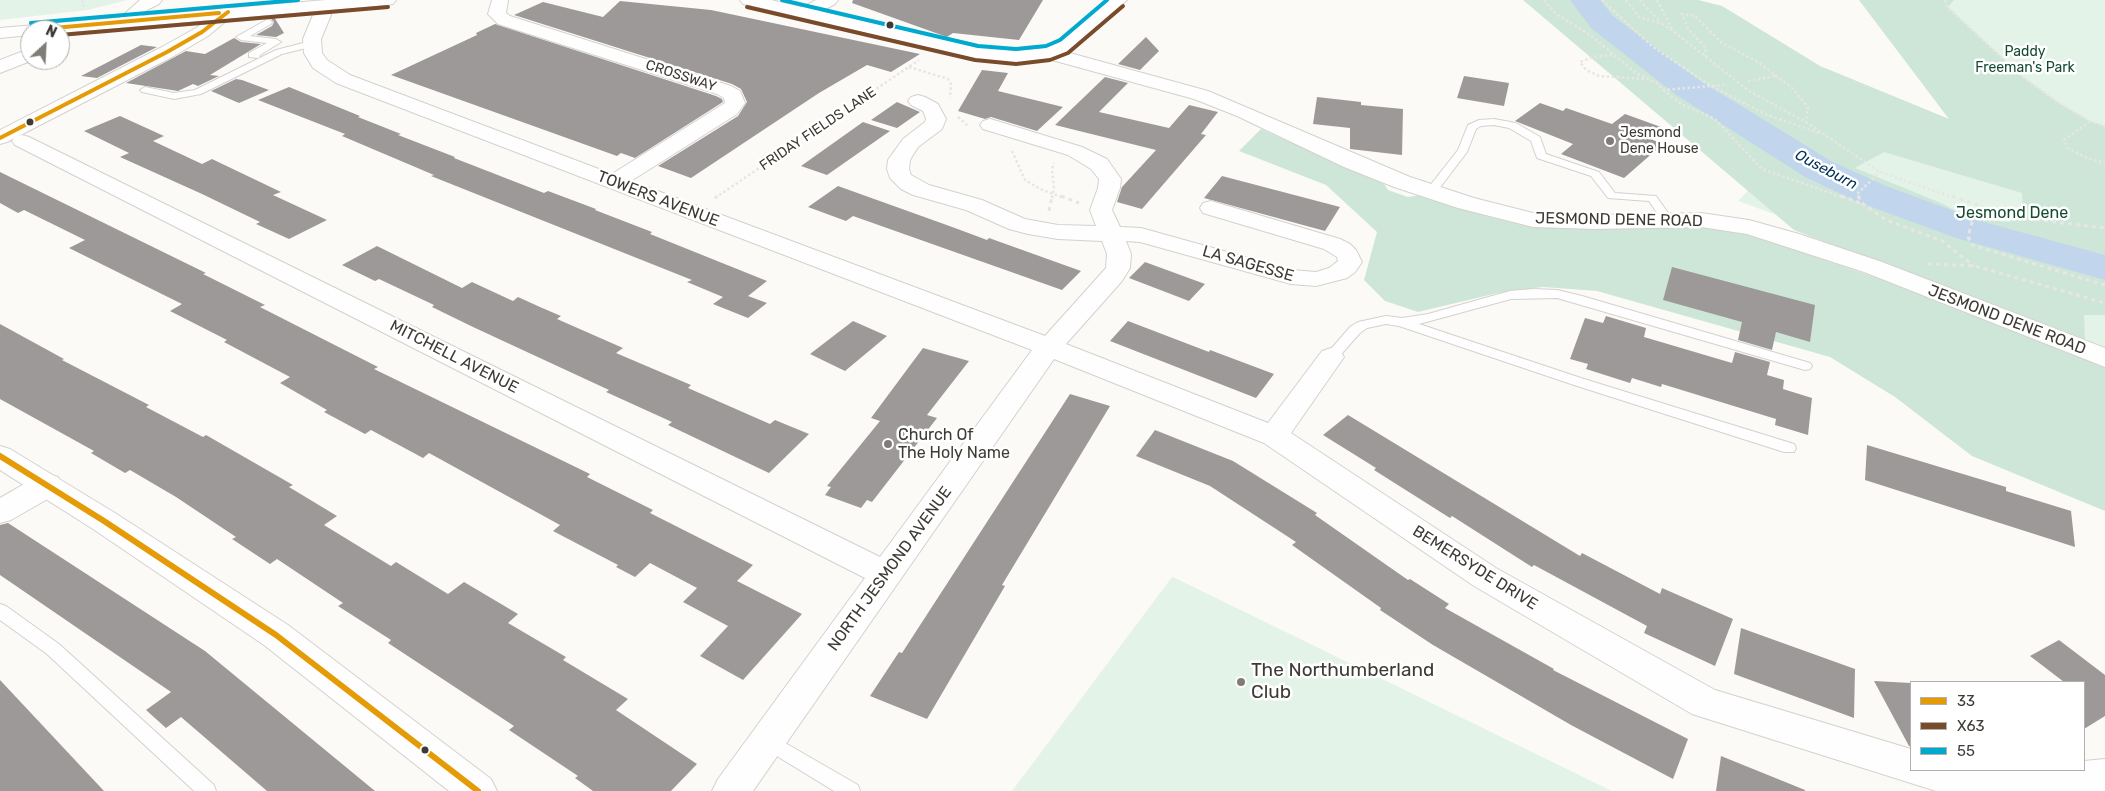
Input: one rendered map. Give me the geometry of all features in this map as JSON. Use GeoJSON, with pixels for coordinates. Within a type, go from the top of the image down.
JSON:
{"type":"FeatureCollection","features":[{"type":"Feature","properties":{"kind":"street"},"geometry":{"type":"LineString","coordinates":[[127,21],[141,6],[153,0]]}},
{"type":"Feature","properties":{"kind":"street"},"geometry":{"type":"LineString","coordinates":[[70,26],[387,0]]}},
{"type":"Feature","properties":{"kind":"street","name":"CROSSWAY"},"geometry":{"type":"LineString","coordinates":[[500,0],[497,14],[504,20],[724,90],[733,95],[735,103],[730,110],[614,182]]}},
{"type":"Feature","properties":{"kind":"street"},"geometry":{"type":"LineString","coordinates":[[749,0],[987,55],[1016,57],[1048,53],[1069,43],[1118,0]]}},
{"type":"Feature","properties":{"kind":"street"},"geometry":{"type":"LineString","coordinates":[[807,12],[829,0]]}},
{"type":"Feature","properties":{"kind":"street"},"geometry":{"type":"LineString","coordinates":[[11,140],[202,32],[228,12]]}},
{"type":"Feature","properties":{"kind":"street"},"geometry":{"type":"LineString","coordinates":[[311,44],[322,15]]}},
{"type":"Feature","properties":{"kind":"street"},"geometry":{"type":"LineString","coordinates":[[0,33],[20,31]]}},
{"type":"Feature","properties":{"kind":"street","name":"TOWERS AVENUE"},"geometry":{"type":"LineString","coordinates":[[311,44],[313,53],[320,64],[343,79],[1049,347]]}},
{"type":"Feature","properties":{"kind":"street","name":"JESMOND DENE ROAD"},"geometry":{"type":"LineString","coordinates":[[1048,53],[1201,95],[1244,112],[1352,162],[1431,192],[1499,212],[1533,220],[1588,222],[1701,220],[1724,223],[1791,239],[1872,267],[2105,358]]}},
{"type":"Feature","properties":{"kind":"street"},"geometry":{"type":"LineString","coordinates":[[0,67],[20,58]]}},
{"type":"Feature","properties":{"kind":"street","name":"LA SAGESSE"},"geometry":{"type":"LineString","coordinates":[[918,101],[931,108],[936,119],[935,125],[910,143],[899,160],[898,169],[901,178],[921,190],[974,205],[1017,224],[1036,229],[1058,232],[1141,235],[1305,280],[1338,273],[1350,262],[1348,255],[1342,249],[1332,244],[1211,208]]}},
{"type":"Feature","properties":{"kind":"street"},"geometry":{"type":"LineString","coordinates":[[990,126],[1075,151],[1099,164],[1110,179],[1109,188],[1101,210],[1119,254],[1118,268],[1049,347]]}},
{"type":"Feature","properties":{"kind":"street","name":"MITCHELL AVENUE"},"geometry":{"type":"LineString","coordinates":[[11,140],[886,574]]}},
{"type":"Feature","properties":{"kind":"street","name":"NORTH JESMOND AVENUE"},"geometry":{"type":"LineString","coordinates":[[731,791],[1049,347]]}},
{"type":"Feature","properties":{"kind":"street","name":"BEMERSYDE DRIVE"},"geometry":{"type":"LineString","coordinates":[[1049,347],[1274,436],[1485,577],[1705,703],[1910,766]]}},
{"type":"Feature","properties":{"kind":"street"},"geometry":{"type":"LineString","coordinates":[[1274,436],[1331,357]]}},
{"type":"Feature","properties":{"kind":"street"},"geometry":{"type":"LineString","coordinates":[[0,456],[179,570],[276,635],[478,791]]}},
{"type":"Feature","properties":{"kind":"street"},"geometry":{"type":"LineString","coordinates":[[0,512],[47,486]]}},
{"type":"Feature","properties":{"kind":"street"},"geometry":{"type":"LineString","coordinates":[[1926,771],[1981,787],[2105,776]]}},
{"type":"Feature","properties":{"kind":"lane"},"geometry":{"type":"LineString","coordinates":[[267,58],[252,55],[276,42],[241,37],[268,22]]}},
{"type":"Feature","properties":{"kind":"lane"},"geometry":{"type":"LineString","coordinates":[[145,90],[174,96],[198,92],[279,52],[311,44]]}},
{"type":"Feature","properties":{"kind":"lane"},"geometry":{"type":"LineString","coordinates":[[1431,192],[1463,150],[1472,127],[1479,123],[1494,122],[1512,125],[1536,140],[1541,156],[1595,174],[1612,196],[1652,198],[1667,220]]}},
{"type":"Feature","properties":{"kind":"lane"},"geometry":{"type":"LineString","coordinates":[[1401,322],[1429,318],[1510,295],[1533,293],[1557,294],[1805,366]]}},
{"type":"Feature","properties":{"kind":"lane"},"geometry":{"type":"LineString","coordinates":[[1331,357],[1355,330],[1363,325],[1386,320],[1401,322],[1579,382],[1789,448]]}},
{"type":"Feature","properties":{"kind":"lane"},"geometry":{"type":"LineString","coordinates":[[0,611],[54,649],[207,791]]}},
{"type":"Feature","properties":{"kind":"lane"},"geometry":{"type":"LineString","coordinates":[[767,740],[851,791]]}},
{"type":"Feature","properties":{"kind":"path"},"geometry":{"type":"LineString","coordinates":[[1544,0],[1556,14],[1590,35],[1636,73],[1658,84],[1681,104],[1715,119],[1762,169],[1863,204],[1886,220],[1942,241],[1975,266]]}},
{"type":"Feature","properties":{"kind":"path"},"geometry":{"type":"LineString","coordinates":[[1602,0],[1653,47],[1711,86],[1765,114],[1822,134]]}},
{"type":"Feature","properties":{"kind":"path"},"geometry":{"type":"LineString","coordinates":[[1626,0],[1639,17],[1662,24],[1672,30],[1749,91],[1806,122],[1880,172],[2012,217],[2105,228]]}},
{"type":"Feature","properties":{"kind":"path"},"geometry":{"type":"LineString","coordinates":[[1640,0],[1662,24]]}},
{"type":"Feature","properties":{"kind":"path"},"geometry":{"type":"LineString","coordinates":[[1657,0],[1672,30]]}},
{"type":"Feature","properties":{"kind":"path"},"geometry":{"type":"LineString","coordinates":[[1945,0],[1948,7],[2023,77],[2059,103],[2090,121],[2105,126]]}},
{"type":"Feature","properties":{"kind":"path"},"geometry":{"type":"LineString","coordinates":[[1706,57],[1705,47],[1688,29],[1682,14],[1696,16],[1722,43],[1758,62],[1792,88],[1808,107],[1806,122]]}},
{"type":"Feature","properties":{"kind":"path","name":"FRIDAY FIELDS LANE"},"geometry":{"type":"LineString","coordinates":[[694,212],[942,45]]}},
{"type":"Feature","properties":{"kind":"path"},"geometry":{"type":"LineString","coordinates":[[1614,55],[1593,57],[1580,62],[1586,70],[1599,76],[1623,79],[1648,79]]}},
{"type":"Feature","properties":{"kind":"path"},"geometry":{"type":"LineString","coordinates":[[1748,81],[1775,76]]}},
{"type":"Feature","properties":{"kind":"path"},"geometry":{"type":"LineString","coordinates":[[1663,90],[1724,85]]}},
{"type":"Feature","properties":{"kind":"path"},"geometry":{"type":"LineString","coordinates":[[2090,121],[2064,140],[2068,148],[2087,158],[2105,163]]}},
{"type":"Feature","properties":{"kind":"path"},"geometry":{"type":"LineString","coordinates":[[1011,144],[1016,163],[1025,180],[1031,185],[1101,210]]}},
{"type":"Feature","properties":{"kind":"path"},"geometry":{"type":"LineString","coordinates":[[1051,217],[1049,210],[1053,194],[1054,162],[1075,151]]}},
{"type":"Feature","properties":{"kind":"path"},"geometry":{"type":"LineString","coordinates":[[1863,204],[1858,194],[1880,172]]}},
{"type":"Feature","properties":{"kind":"path"},"geometry":{"type":"LineString","coordinates":[[1979,207],[1973,219],[1968,237],[1972,245],[2105,285]]}},
{"type":"Feature","properties":{"kind":"path"},"geometry":{"type":"LineString","coordinates":[[1920,264],[1975,266],[2105,303]]}},
{"type":"Feature","properties":{"kind":"green space"},"geometry":{"type":"Polygon","coordinates":[[[0,0],[128,0],[88,10],[0,20],[0,0]]]}},
{"type":"Feature","properties":{"kind":"green space","name":"Jesmond Dene"},"geometry":{"type":"Polygon","coordinates":[[[1523,0],[1698,0],[1722,6],[1820,66],[1949,119],[1859,0],[2105,0],[2105,350],[1794,230],[1793,221],[1738,201],[1754,184],[1523,0]]]}},
{"type":"Feature","properties":{"kind":"green space","name":"Jesmond Dene"},"geometry":{"type":"Polygon","coordinates":[[[1523,0],[1698,0],[1722,6],[1820,66],[1949,119],[1859,0],[1954,0],[1948,7],[2023,77],[2059,103],[2090,121],[2105,126],[2105,315],[2084,315],[2085,342],[1794,230],[1523,0]],[[1884,152],[1855,168],[1941,203],[1971,219],[2009,222],[2023,213],[2022,193],[1884,152]]]}},
{"type":"Feature","properties":{"kind":"green space"},"geometry":{"type":"Polygon","coordinates":[[[1261,129],[1384,184],[1388,190],[1408,197],[1420,195],[1493,218],[1516,223],[1544,227],[1589,229],[1710,227],[1737,232],[1781,245],[1965,308],[2105,364],[2105,511],[1972,456],[1895,397],[1830,357],[1597,291],[1543,287],[1498,293],[1418,312],[1385,301],[1364,280],[1377,232],[1326,185],[1239,151],[1261,129]]]}},
{"type":"Feature","properties":{"kind":"green space","name":"The Northumberland Club"},"geometry":{"type":"Polygon","coordinates":[[[1173,577],[1612,791],[1012,791],[1173,577]]]}},
{"type":"Feature","properties":{"kind":"building"},"geometry":{"type":"Polygon","coordinates":[[[853,0],[1043,0],[1019,40],[953,33],[947,37],[852,3],[853,0]]]}},
{"type":"Feature","properties":{"kind":"building"},"geometry":{"type":"Polygon","coordinates":[[[620,1],[711,10],[920,54],[891,72],[867,65],[819,93],[691,178],[658,166],[738,116],[747,102],[741,89],[732,84],[514,15],[543,2],[603,17],[620,1]]]}},
{"type":"Feature","properties":{"kind":"building"},"geometry":{"type":"Polygon","coordinates":[[[274,17],[284,33],[276,37],[256,35],[272,26],[274,22],[270,18],[274,17]]]}},
{"type":"Feature","properties":{"kind":"building"},"geometry":{"type":"Polygon","coordinates":[[[495,24],[716,96],[722,99],[723,102],[635,158],[621,153],[617,156],[391,75],[477,35],[476,33],[495,24]]]}},
{"type":"Feature","properties":{"kind":"building"},"geometry":{"type":"Polygon","coordinates":[[[1146,37],[1159,51],[1140,70],[1118,64],[1146,37]]]}},
{"type":"Feature","properties":{"kind":"building"},"geometry":{"type":"Polygon","coordinates":[[[234,38],[241,42],[261,44],[210,75],[219,76],[198,86],[193,84],[178,91],[126,83],[186,51],[205,54],[234,38]]]}},
{"type":"Feature","properties":{"kind":"building"},"geometry":{"type":"Polygon","coordinates":[[[141,45],[157,47],[97,78],[81,76],[141,45]]]}},
{"type":"Feature","properties":{"kind":"building"},"geometry":{"type":"Polygon","coordinates":[[[982,70],[1008,73],[998,91],[1063,107],[1037,131],[991,117],[985,119],[958,111],[982,70]]]}},
{"type":"Feature","properties":{"kind":"building"},"geometry":{"type":"Polygon","coordinates":[[[1464,76],[1509,83],[1504,106],[1457,98],[1464,76]]]}},
{"type":"Feature","properties":{"kind":"building"},"geometry":{"type":"Polygon","coordinates":[[[1105,77],[1128,83],[1099,112],[1169,128],[1189,105],[1218,112],[1201,134],[1206,135],[1142,209],[1117,202],[1122,187],[1156,150],[1055,125],[1105,77]]]}},
{"type":"Feature","properties":{"kind":"building"},"geometry":{"type":"Polygon","coordinates":[[[236,79],[269,90],[239,103],[211,91],[236,79]]]}},
{"type":"Feature","properties":{"kind":"building"},"geometry":{"type":"Polygon","coordinates":[[[289,87],[454,158],[544,193],[548,191],[596,209],[652,232],[650,234],[767,281],[748,296],[767,303],[748,318],[713,304],[723,297],[687,282],[692,280],[431,176],[434,175],[342,136],[345,134],[258,100],[289,87]]]}},
{"type":"Feature","properties":{"kind":"building"},"geometry":{"type":"Polygon","coordinates":[[[1317,97],[1361,102],[1361,105],[1403,109],[1402,155],[1350,149],[1350,128],[1313,124],[1317,97]]]}},
{"type":"Feature","properties":{"kind":"building"},"geometry":{"type":"Polygon","coordinates":[[[897,102],[920,112],[897,128],[871,120],[897,102]]]}},
{"type":"Feature","properties":{"kind":"building","name":"Jesmond Dene House"},"geometry":{"type":"Polygon","coordinates":[[[1540,103],[1563,111],[1566,108],[1612,124],[1625,114],[1661,127],[1648,138],[1663,144],[1624,178],[1561,154],[1573,144],[1515,121],[1540,103]]]}},
{"type":"Feature","properties":{"kind":"building"},"geometry":{"type":"Polygon","coordinates":[[[120,116],[164,136],[153,141],[202,164],[212,159],[281,192],[273,195],[327,220],[289,239],[256,224],[260,222],[120,157],[129,153],[84,131],[120,116]]]}},
{"type":"Feature","properties":{"kind":"building"},"geometry":{"type":"Polygon","coordinates":[[[863,122],[890,131],[827,175],[801,166],[863,122]]]}},
{"type":"Feature","properties":{"kind":"building"},"geometry":{"type":"Polygon","coordinates":[[[0,172],[206,273],[203,274],[265,305],[260,307],[378,367],[374,369],[590,474],[587,477],[653,510],[650,513],[753,565],[737,581],[802,614],[743,680],[700,656],[728,626],[683,602],[697,588],[650,563],[635,577],[616,567],[618,565],[553,531],[560,525],[429,453],[423,458],[371,430],[365,434],[324,412],[327,410],[280,383],[290,377],[224,342],[227,340],[170,311],[182,304],[69,248],[85,240],[24,210],[18,213],[0,203],[0,172]]]}},
{"type":"Feature","properties":{"kind":"building"},"geometry":{"type":"Polygon","coordinates":[[[1222,176],[1340,207],[1325,231],[1204,198],[1222,176]]]}},
{"type":"Feature","properties":{"kind":"building"},"geometry":{"type":"Polygon","coordinates":[[[838,186],[987,240],[989,238],[1081,271],[1062,290],[853,216],[846,221],[808,207],[838,186]]]}},
{"type":"Feature","properties":{"kind":"building"},"geometry":{"type":"Polygon","coordinates":[[[377,246],[462,288],[472,282],[513,301],[518,297],[561,316],[557,319],[623,348],[616,353],[691,385],[688,388],[770,424],[775,420],[809,434],[769,473],[668,425],[672,422],[606,392],[609,390],[473,327],[432,307],[434,305],[379,279],[375,281],[342,265],[377,246]]]}},
{"type":"Feature","properties":{"kind":"building"},"geometry":{"type":"Polygon","coordinates":[[[1145,262],[1205,284],[1189,301],[1129,278],[1145,262]]]}},
{"type":"Feature","properties":{"kind":"building"},"geometry":{"type":"Polygon","coordinates":[[[1672,267],[1815,305],[1810,342],[1776,332],[1772,350],[1738,340],[1742,322],[1663,300],[1672,267]]]}},
{"type":"Feature","properties":{"kind":"building"},"geometry":{"type":"Polygon","coordinates":[[[1606,316],[1646,328],[1644,337],[1732,363],[1735,352],[1770,362],[1767,375],[1784,380],[1783,389],[1812,398],[1808,435],[1775,425],[1776,419],[1662,384],[1661,387],[1632,378],[1630,383],[1586,369],[1588,364],[1570,359],[1585,318],[1603,323],[1606,316]]]}},
{"type":"Feature","properties":{"kind":"building"},"geometry":{"type":"Polygon","coordinates":[[[853,321],[887,336],[845,371],[810,354],[853,321]]]}},
{"type":"Feature","properties":{"kind":"building"},"geometry":{"type":"Polygon","coordinates":[[[1128,321],[1209,352],[1210,350],[1274,374],[1256,398],[1110,341],[1128,321]]]}},
{"type":"Feature","properties":{"kind":"building"},"geometry":{"type":"Polygon","coordinates":[[[0,324],[64,359],[62,360],[149,405],[146,407],[203,437],[206,435],[293,485],[289,487],[337,516],[324,525],[391,566],[396,562],[448,594],[464,582],[518,614],[508,623],[566,657],[563,660],[628,699],[616,710],[697,764],[671,791],[593,791],[575,778],[578,776],[509,730],[514,726],[388,643],[391,640],[338,606],[343,603],[277,559],[270,564],[232,539],[236,537],[176,497],[130,470],[125,473],[91,453],[94,451],[0,399],[0,324]]]}},
{"type":"Feature","properties":{"kind":"building","name":"Church Of The Holy Name"},"geometry":{"type":"Polygon","coordinates":[[[923,348],[969,361],[927,415],[937,418],[872,502],[867,500],[861,508],[825,495],[831,487],[827,486],[880,421],[871,418],[923,348]]]}},
{"type":"Feature","properties":{"kind":"building"},"geometry":{"type":"Polygon","coordinates":[[[1070,394],[1110,406],[1002,585],[1005,586],[927,719],[870,696],[899,652],[902,653],[1070,394]]]}},
{"type":"Feature","properties":{"kind":"building"},"geometry":{"type":"Polygon","coordinates":[[[1348,415],[1580,556],[1582,553],[1660,594],[1662,588],[1733,619],[1715,666],[1644,633],[1647,626],[1534,565],[1532,567],[1452,516],[1450,518],[1374,470],[1376,468],[1323,435],[1348,415]]]}},
{"type":"Feature","properties":{"kind":"building"},"geometry":{"type":"Polygon","coordinates":[[[1155,430],[1233,461],[1317,513],[1315,515],[1408,580],[1410,579],[1449,604],[1445,608],[1553,670],[1688,739],[1673,779],[1571,725],[1433,645],[1380,610],[1381,608],[1292,545],[1296,542],[1210,486],[1136,456],[1155,430]]]}},
{"type":"Feature","properties":{"kind":"building"},"geometry":{"type":"Polygon","coordinates":[[[1867,445],[2006,487],[2006,491],[2071,511],[2075,547],[1865,480],[1867,445]]]}},
{"type":"Feature","properties":{"kind":"building"},"geometry":{"type":"Polygon","coordinates":[[[8,523],[205,651],[375,791],[267,791],[181,717],[166,728],[146,710],[171,692],[0,575],[0,525],[8,523]]]}},
{"type":"Feature","properties":{"kind":"building"},"geometry":{"type":"Polygon","coordinates":[[[1741,628],[1855,669],[1854,718],[1734,674],[1741,628]]]}},
{"type":"Feature","properties":{"kind":"building"},"geometry":{"type":"Polygon","coordinates":[[[2059,640],[2105,675],[2105,716],[2085,728],[2085,681],[2063,681],[2030,656],[2059,640]]]}},
{"type":"Feature","properties":{"kind":"building"},"geometry":{"type":"Polygon","coordinates":[[[0,680],[104,791],[0,791],[0,680]]]}},
{"type":"Feature","properties":{"kind":"building"},"geometry":{"type":"Polygon","coordinates":[[[1874,681],[1910,683],[1909,746],[1874,681]]]}},
{"type":"Feature","properties":{"kind":"building"},"geometry":{"type":"Polygon","coordinates":[[[1721,756],[1805,790],[1805,791],[1716,791],[1721,756]]]}},
{"type":"Feature","properties":{"kind":"waterway","name":"Ouseburn"},"geometry":{"type":"LineString","coordinates":[[1585,0],[1602,22],[1687,87],[1818,169],[1872,194],[1970,230],[2105,268]]}},
{"type":"Feature","properties":{"kind":"transit line","name":"55"},"geometry":{"type":"LineString","coordinates":[[66,20],[298,0]]}},
{"type":"Feature","properties":{"kind":"transit line","name":"55"},"geometry":{"type":"LineString","coordinates":[[782,0],[978,46],[1016,49],[1046,46],[1060,40],[1107,0]]}},
{"type":"Feature","properties":{"kind":"transit line","name":"X63"},"geometry":{"type":"LineString","coordinates":[[747,7],[975,60],[1016,64],[1050,60],[1068,53],[1123,6]]}},
{"type":"Feature","properties":{"kind":"transit line","name":"X63"},"geometry":{"type":"LineString","coordinates":[[70,34],[388,7]]}},
{"type":"Feature","properties":{"kind":"transit line","name":"33"},"geometry":{"type":"LineString","coordinates":[[0,138],[167,52],[202,32],[228,12]]}},
{"type":"Feature","properties":{"kind":"transit line","name":"33"},"geometry":{"type":"LineString","coordinates":[[70,27],[219,13]]}},
{"type":"Feature","properties":{"kind":"transit line","name":"33"},"geometry":{"type":"LineString","coordinates":[[0,456],[104,521],[276,635],[478,791]]}},
{"type":"Feature","properties":{"kind":"place","name":"Jesmond Dene House"},"geometry":{"type":"Point","coordinates":[1610,141]}},
{"type":"Feature","properties":{"kind":"place","name":"Church Of The Holy Name"},"geometry":{"type":"Point","coordinates":[888,444]}},
{"type":"Feature","properties":{"kind":"place","name":"The Northumberland Club"},"geometry":{"type":"Point","coordinates":[1241,682]}},
{"type":"Feature","properties":{"kind":"park label","name":"Paddy Freeman's Park"},"geometry":{"type":"Point","coordinates":[2025,60]}}]}
